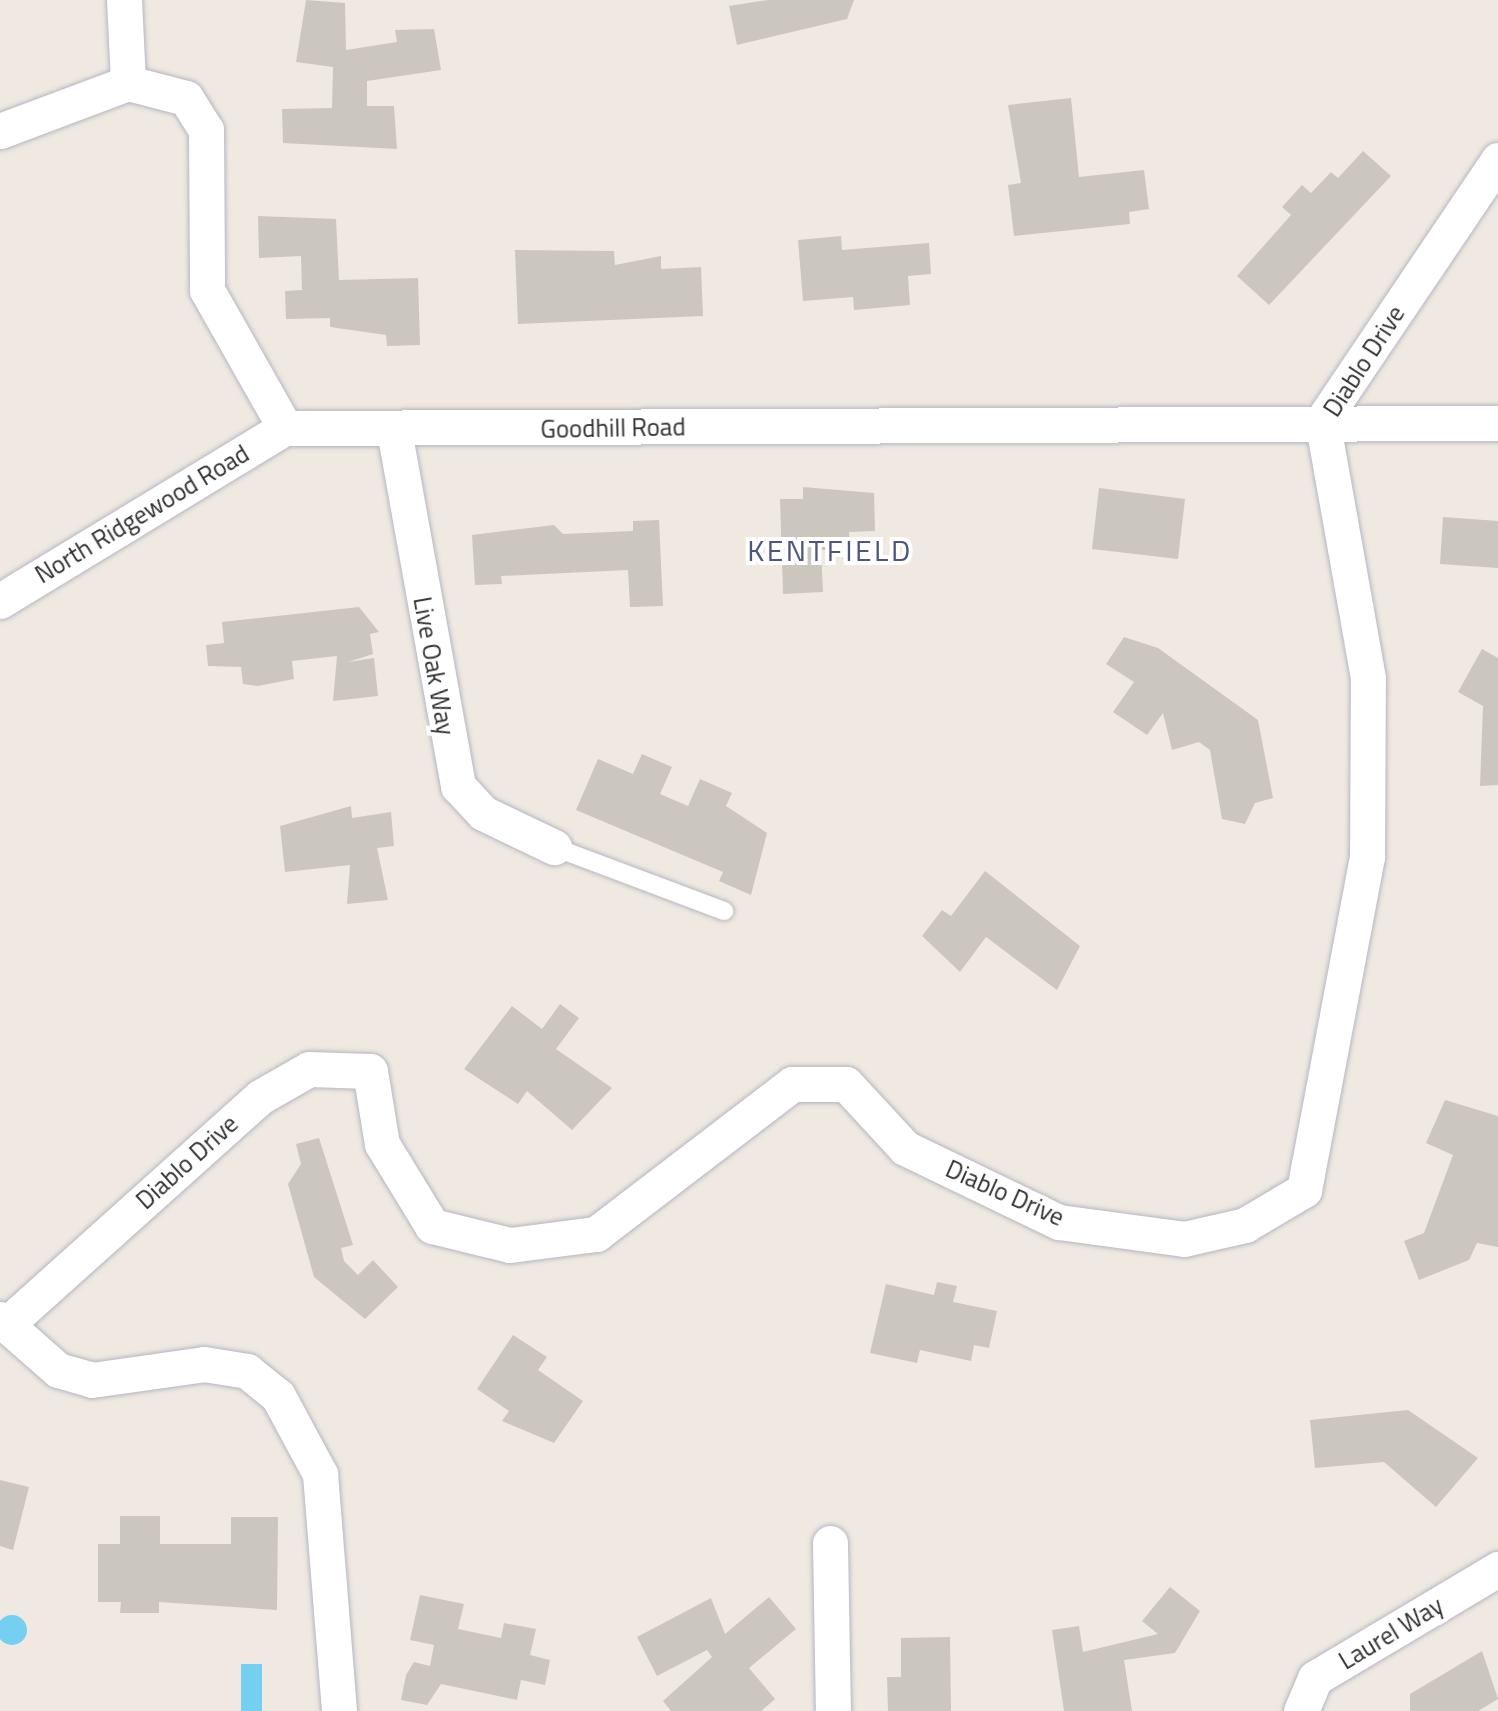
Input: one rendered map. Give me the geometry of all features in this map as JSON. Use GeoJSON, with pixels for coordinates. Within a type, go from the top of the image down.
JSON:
{"type":"FeatureCollection","features":[{"type":"Feature","properties":{"kind":"street"},"geometry":{"type":"LineString","coordinates":[[124,0],[128,82]]}},
{"type":"Feature","properties":{"kind":"street"},"geometry":{"type":"LineString","coordinates":[[0,131],[128,82],[171,88],[200,112],[208,290],[286,428]]}},
{"type":"Feature","properties":{"kind":"street","name":"Diablo Drive"},"geometry":{"type":"LineString","coordinates":[[4,1322],[260,1097],[309,1069],[370,1071],[382,1144],[432,1226],[510,1245],[596,1234],[792,1084],[846,1084],[905,1148],[1060,1222],[1184,1239],[1245,1225],[1304,1190],[1368,857],[1368,678],[1322,421],[1498,160]]}},
{"type":"Feature","properties":{"kind":"street","name":"Goodhill Road"},"geometry":{"type":"LineString","coordinates":[[286,428],[1498,423]]}},
{"type":"Feature","properties":{"kind":"street","name":"North Ridgewood Road"},"geometry":{"type":"LineString","coordinates":[[0,601],[286,428]]}},
{"type":"Feature","properties":{"kind":"street","name":"Live Oak Way"},"geometry":{"type":"LineString","coordinates":[[394,430],[458,786],[483,813],[554,847]]}},
{"type":"Feature","properties":{"kind":"street"},"geometry":{"type":"LineString","coordinates":[[4,1322],[75,1375],[204,1364],[247,1372],[278,1396],[320,1474],[339,1711]]}},
{"type":"Feature","properties":{"kind":"street"},"geometry":{"type":"LineString","coordinates":[[830,1543],[833,1711]]}},
{"type":"Feature","properties":{"kind":"street","name":"Laurel Way"},"geometry":{"type":"LineString","coordinates":[[1301,1711],[1315,1678],[1498,1569]]}},
{"type":"Feature","properties":{"kind":"lane"},"geometry":{"type":"LineString","coordinates":[[554,847],[724,911]]}},
{"type":"Feature","properties":{"kind":"water"},"geometry":{"type":"Polygon","coordinates":[[[12,1615],[22,1620],[27,1630],[22,1640],[12,1645],[2,1640],[-3,1630],[2,1620],[12,1615]]]}},
{"type":"Feature","properties":{"kind":"water"},"geometry":{"type":"Polygon","coordinates":[[[241,1664],[262,1664],[262,1711],[241,1711],[241,1664]]]}},
{"type":"Feature","properties":{"kind":"building"},"geometry":{"type":"Polygon","coordinates":[[[306,0],[345,3],[346,50],[397,42],[395,30],[434,29],[441,70],[367,81],[367,106],[394,106],[397,149],[283,143],[282,109],[332,108],[333,67],[296,62],[306,0]]]}},
{"type":"Feature","properties":{"kind":"building"},"geometry":{"type":"Polygon","coordinates":[[[768,0],[854,0],[847,19],[737,45],[729,6],[768,0]]]}},
{"type":"Feature","properties":{"kind":"building"},"geometry":{"type":"Polygon","coordinates":[[[1071,98],[1079,177],[1144,170],[1149,209],[1129,212],[1130,224],[1014,236],[1008,185],[1021,183],[1008,105],[1071,98]]]}},
{"type":"Feature","properties":{"kind":"building"},"geometry":{"type":"Polygon","coordinates":[[[1363,151],[1391,176],[1269,305],[1237,276],[1291,215],[1282,207],[1302,185],[1311,193],[1331,172],[1338,178],[1363,151]]]}},
{"type":"Feature","properties":{"kind":"building"},"geometry":{"type":"Polygon","coordinates":[[[258,216],[336,219],[339,280],[418,278],[420,345],[387,346],[386,335],[330,327],[330,318],[286,319],[285,291],[302,290],[301,256],[259,258],[258,216]]]}},
{"type":"Feature","properties":{"kind":"building"},"geometry":{"type":"Polygon","coordinates":[[[841,236],[842,250],[929,243],[931,274],[908,276],[910,305],[854,310],[853,297],[803,301],[798,240],[841,236]]]}},
{"type":"Feature","properties":{"kind":"building"},"geometry":{"type":"Polygon","coordinates":[[[515,250],[614,251],[615,265],[661,256],[661,269],[701,267],[703,316],[518,324],[515,250]]]}},
{"type":"Feature","properties":{"kind":"building"},"geometry":{"type":"Polygon","coordinates":[[[803,487],[874,493],[875,531],[849,532],[850,549],[821,550],[823,592],[783,594],[780,499],[803,499],[803,487]]]}},
{"type":"Feature","properties":{"kind":"building"},"geometry":{"type":"Polygon","coordinates":[[[1099,488],[1185,499],[1178,559],[1092,549],[1099,488]]]}},
{"type":"Feature","properties":{"kind":"building"},"geometry":{"type":"Polygon","coordinates":[[[1443,517],[1498,521],[1498,568],[1440,564],[1443,517]]]}},
{"type":"Feature","properties":{"kind":"building"},"geometry":{"type":"Polygon","coordinates":[[[659,520],[663,606],[630,607],[628,570],[501,576],[502,584],[475,585],[472,535],[554,525],[563,534],[633,531],[633,521],[659,520]]]}},
{"type":"Feature","properties":{"kind":"building"},"geometry":{"type":"Polygon","coordinates":[[[359,607],[379,632],[370,634],[373,654],[348,662],[374,658],[378,696],[333,701],[337,656],[292,661],[294,679],[258,686],[243,684],[241,667],[208,666],[206,645],[224,643],[222,622],[359,607]]]}},
{"type":"Feature","properties":{"kind":"building"},"geometry":{"type":"Polygon","coordinates":[[[1124,637],[1158,648],[1258,720],[1273,798],[1255,803],[1245,824],[1222,819],[1210,750],[1199,742],[1172,750],[1163,713],[1147,735],[1113,712],[1134,682],[1106,664],[1124,637]]]}},
{"type":"Feature","properties":{"kind":"building"},"geometry":{"type":"Polygon","coordinates":[[[1482,649],[1498,658],[1498,785],[1480,786],[1483,706],[1458,692],[1482,649]]]}},
{"type":"Feature","properties":{"kind":"building"},"geometry":{"type":"Polygon","coordinates":[[[642,754],[672,767],[660,794],[688,806],[700,779],[732,793],[726,806],[767,833],[751,895],[719,881],[723,872],[576,810],[598,759],[633,774],[642,754]]]}},
{"type":"Feature","properties":{"kind":"building"},"geometry":{"type":"Polygon","coordinates":[[[351,806],[352,818],[391,812],[394,846],[377,848],[388,900],[347,904],[350,865],[285,872],[280,826],[351,806]]]}},
{"type":"Feature","properties":{"kind":"building"},"geometry":{"type":"Polygon","coordinates":[[[985,871],[1080,946],[1057,990],[986,937],[960,972],[922,936],[942,910],[951,916],[985,871]]]}},
{"type":"Feature","properties":{"kind":"building"},"geometry":{"type":"Polygon","coordinates":[[[560,1004],[579,1018],[556,1049],[612,1088],[572,1130],[527,1091],[518,1104],[464,1069],[512,1006],[542,1029],[560,1004]]]}},
{"type":"Feature","properties":{"kind":"building"},"geometry":{"type":"Polygon","coordinates":[[[1445,1100],[1498,1116],[1498,1247],[1477,1243],[1469,1260],[1419,1280],[1404,1241],[1424,1233],[1453,1155],[1426,1143],[1445,1100]]]}},
{"type":"Feature","properties":{"kind":"building"},"geometry":{"type":"Polygon","coordinates":[[[319,1138],[353,1245],[341,1248],[344,1261],[358,1275],[373,1260],[398,1287],[365,1319],[314,1277],[288,1184],[301,1164],[296,1144],[319,1138]]]}},
{"type":"Feature","properties":{"kind":"building"},"geometry":{"type":"Polygon","coordinates":[[[937,1282],[957,1286],[953,1302],[997,1311],[989,1348],[974,1345],[971,1361],[920,1350],[917,1363],[870,1353],[886,1284],[934,1295],[937,1282]]]}},
{"type":"Feature","properties":{"kind":"building"},"geometry":{"type":"Polygon","coordinates":[[[513,1335],[547,1357],[538,1370],[583,1401],[554,1443],[502,1421],[509,1411],[477,1389],[513,1335]]]}},
{"type":"Feature","properties":{"kind":"building"},"geometry":{"type":"Polygon","coordinates":[[[1408,1410],[1478,1458],[1436,1507],[1384,1462],[1315,1468],[1310,1420],[1408,1410]]]}},
{"type":"Feature","properties":{"kind":"building"},"geometry":{"type":"Polygon","coordinates":[[[0,1480],[29,1487],[13,1550],[0,1546],[0,1480]]]}},
{"type":"Feature","properties":{"kind":"building"},"geometry":{"type":"Polygon","coordinates":[[[120,1516],[160,1516],[160,1544],[231,1544],[231,1517],[278,1517],[277,1610],[159,1602],[159,1613],[120,1613],[121,1602],[98,1602],[98,1544],[120,1544],[120,1516]]]}},
{"type":"Feature","properties":{"kind":"building"},"geometry":{"type":"Polygon","coordinates":[[[1170,1587],[1200,1611],[1175,1653],[1124,1660],[1132,1711],[1064,1711],[1052,1630],[1079,1626],[1083,1652],[1158,1634],[1142,1621],[1170,1587]]]}},
{"type":"Feature","properties":{"kind":"building"},"geometry":{"type":"Polygon","coordinates":[[[420,1595],[464,1604],[458,1629],[501,1638],[504,1623],[536,1629],[530,1655],[550,1660],[545,1685],[521,1680],[517,1700],[441,1684],[427,1705],[401,1700],[406,1675],[414,1662],[430,1666],[434,1645],[410,1640],[420,1595]]]}},
{"type":"Feature","properties":{"kind":"building"},"geometry":{"type":"Polygon","coordinates":[[[769,1597],[796,1629],[749,1668],[775,1699],[761,1711],[671,1711],[663,1701],[712,1657],[707,1650],[657,1676],[637,1637],[711,1598],[725,1634],[769,1597]]]}},
{"type":"Feature","properties":{"kind":"building"},"geometry":{"type":"Polygon","coordinates":[[[950,1637],[951,1711],[888,1711],[887,1677],[901,1677],[901,1638],[950,1637]]]}},
{"type":"Feature","properties":{"kind":"building"},"geometry":{"type":"Polygon","coordinates":[[[1482,1651],[1498,1699],[1478,1711],[1410,1711],[1410,1694],[1482,1651]]]}},
{"type":"Feature","properties":{"kind":"district","name":"KENTFIELD"},"geometry":{"type":"Point","coordinates":[830,550]}}]}
